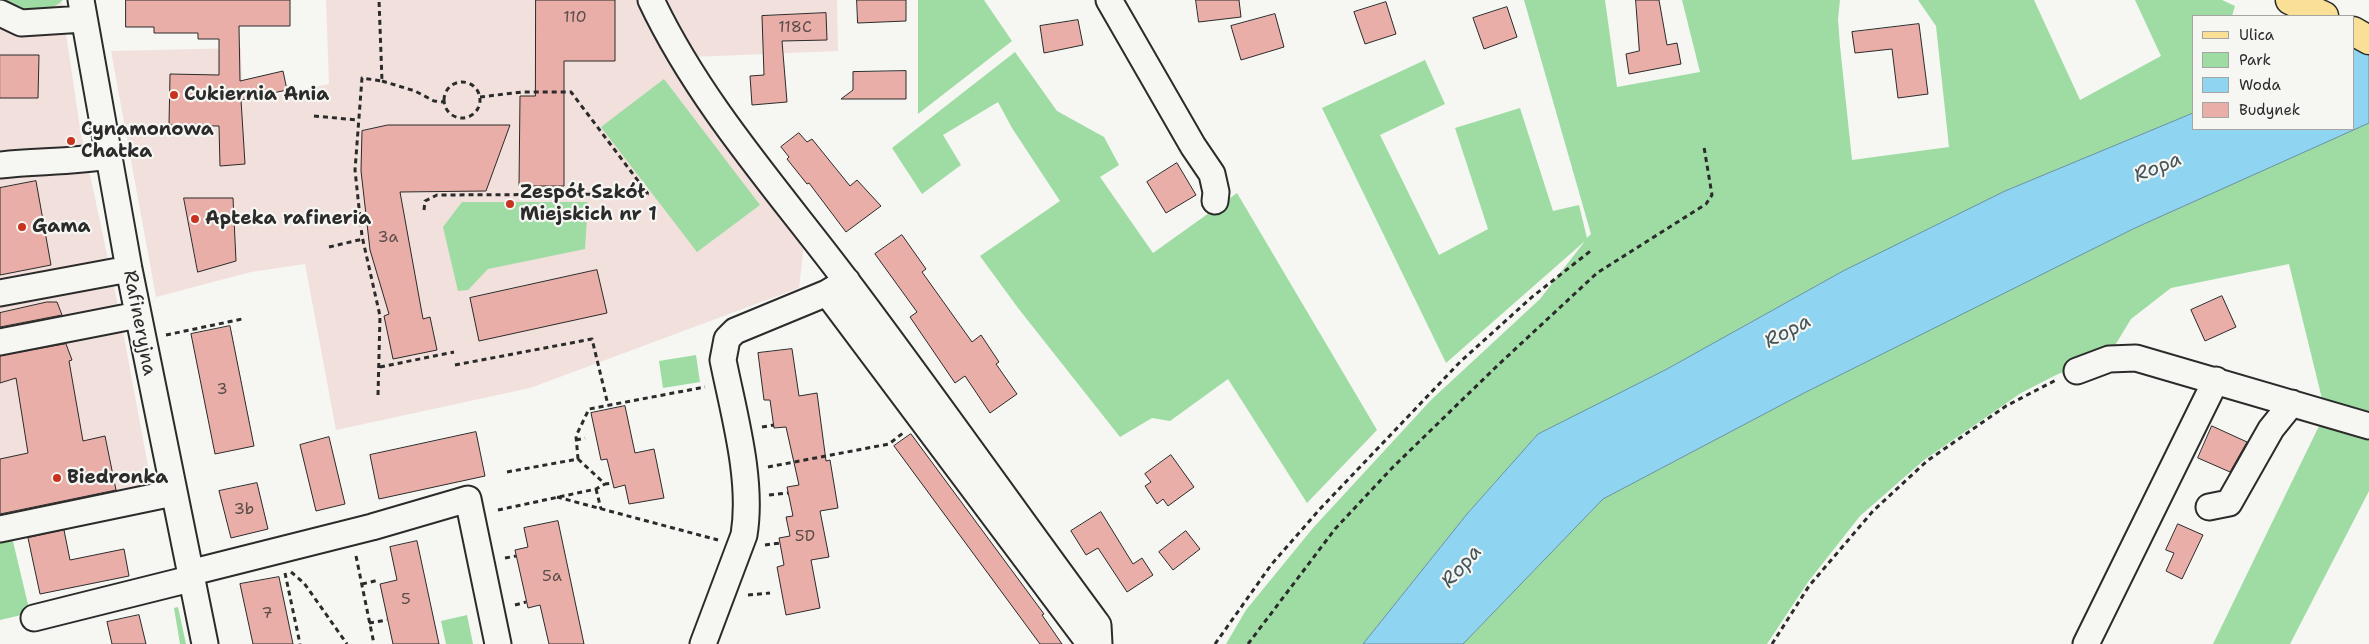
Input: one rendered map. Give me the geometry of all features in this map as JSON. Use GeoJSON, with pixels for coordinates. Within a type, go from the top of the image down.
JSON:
{"type":"FeatureCollection","features":[{"type":"Feature","properties":{"kind":"main road"},"geometry":{"type":"LineString","coordinates":[[2354,32],[2369,40]]}},
{"type":"Feature","properties":{"kind":"street"},"geometry":{"type":"LineString","coordinates":[[651,0],[680,54],[837,287],[922,419],[1090,644]]}},
{"type":"Feature","properties":{"kind":"street"},"geometry":{"type":"LineString","coordinates":[[1109,0],[1193,146],[1212,174],[1216,192],[1215,201]]}},
{"type":"Feature","properties":{"kind":"street"},"geometry":{"type":"LineString","coordinates":[[0,14],[21,23],[83,9]]}},
{"type":"Feature","properties":{"kind":"street","name":"Rafineryjna"},"geometry":{"type":"LineString","coordinates":[[83,9],[129,269],[204,644]]}},
{"type":"Feature","properties":{"kind":"street"},"geometry":{"type":"LineString","coordinates":[[0,165],[36,161],[81,160],[109,156]]}},
{"type":"Feature","properties":{"kind":"street"},"geometry":{"type":"LineString","coordinates":[[0,293],[129,269]]}},
{"type":"Feature","properties":{"kind":"street"},"geometry":{"type":"LineString","coordinates":[[703,644],[744,535],[746,524],[748,489],[724,353],[730,334],[837,287]]}},
{"type":"Feature","properties":{"kind":"street"},"geometry":{"type":"LineString","coordinates":[[837,287],[1098,625],[1099,644]]}},
{"type":"Feature","properties":{"kind":"street"},"geometry":{"type":"LineString","coordinates":[[0,342],[138,315]]}},
{"type":"Feature","properties":{"kind":"street"},"geometry":{"type":"LineString","coordinates":[[2077,371],[2108,359],[2136,358],[2369,426]]}},
{"type":"Feature","properties":{"kind":"street"},"geometry":{"type":"LineString","coordinates":[[2086,644],[2216,380]]}},
{"type":"Feature","properties":{"kind":"street"},"geometry":{"type":"LineString","coordinates":[[2209,507],[2229,503],[2271,428],[2292,403]]}},
{"type":"Feature","properties":{"kind":"street"},"geometry":{"type":"LineString","coordinates":[[0,529],[174,493]]}},
{"type":"Feature","properties":{"kind":"street"},"geometry":{"type":"LineString","coordinates":[[34,618],[372,527],[468,499],[498,644]]}},
{"type":"Feature","properties":{"kind":"path"},"geometry":{"type":"LineString","coordinates":[[379,0],[382,81]]}},
{"type":"Feature","properties":{"kind":"path"},"geometry":{"type":"LineString","coordinates":[[378,395],[381,339],[379,307],[363,239],[355,170],[362,78],[382,81],[415,91],[434,101],[444,102]]}},
{"type":"Feature","properties":{"kind":"path"},"geometry":{"type":"LineString","coordinates":[[459,82],[471,84],[476,88],[480,97],[478,110],[463,118],[452,115],[444,102],[448,88],[459,82]]}},
{"type":"Feature","properties":{"kind":"path"},"geometry":{"type":"LineString","coordinates":[[424,210],[425,201],[437,195],[649,194],[572,92],[522,92],[480,97]]}},
{"type":"Feature","properties":{"kind":"path"},"geometry":{"type":"LineString","coordinates":[[314,116],[358,120]]}},
{"type":"Feature","properties":{"kind":"path"},"geometry":{"type":"LineString","coordinates":[[1248,644],[1335,530],[1394,467],[1497,366],[1597,273],[1706,204],[1712,195],[1704,147]]}},
{"type":"Feature","properties":{"kind":"path"},"geometry":{"type":"LineString","coordinates":[[329,247],[363,239]]}},
{"type":"Feature","properties":{"kind":"path"},"geometry":{"type":"LineString","coordinates":[[1216,644],[1271,565],[1332,496],[1460,362],[1526,303],[1593,250]]}},
{"type":"Feature","properties":{"kind":"path"},"geometry":{"type":"LineString","coordinates":[[157,337],[242,319]]}},
{"type":"Feature","properties":{"kind":"path"},"geometry":{"type":"LineString","coordinates":[[455,365],[592,339],[608,405]]}},
{"type":"Feature","properties":{"kind":"path"},"geometry":{"type":"LineString","coordinates":[[380,367],[454,352]]}},
{"type":"Feature","properties":{"kind":"path"},"geometry":{"type":"LineString","coordinates":[[1772,644],[1809,586],[1873,511],[1927,461],[2006,406],[2077,371]]}},
{"type":"Feature","properties":{"kind":"path"},"geometry":{"type":"LineString","coordinates":[[605,484],[578,459],[576,440],[589,408],[728,383]]}},
{"type":"Feature","properties":{"kind":"path"},"geometry":{"type":"LineString","coordinates":[[762,468],[889,444],[922,419]]}},
{"type":"Feature","properties":{"kind":"path"},"geometry":{"type":"LineString","coordinates":[[576,440],[585,438]]}},
{"type":"Feature","properties":{"kind":"path"},"geometry":{"type":"LineString","coordinates":[[507,472],[578,459]]}},
{"type":"Feature","properties":{"kind":"path"},"geometry":{"type":"LineString","coordinates":[[498,510],[596,489],[605,484],[612,483]]}},
{"type":"Feature","properties":{"kind":"path"},"geometry":{"type":"LineString","coordinates":[[596,489],[601,509]]}},
{"type":"Feature","properties":{"kind":"path"},"geometry":{"type":"LineString","coordinates":[[557,497],[720,540]]}},
{"type":"Feature","properties":{"kind":"path"},"geometry":{"type":"LineString","coordinates":[[355,551],[374,644]]}},
{"type":"Feature","properties":{"kind":"path"},"geometry":{"type":"LineString","coordinates":[[300,644],[283,565],[304,583],[347,644]]}},
{"type":"Feature","properties":{"kind":"path"},"geometry":{"type":"LineString","coordinates":[[362,584],[379,580]]}},
{"type":"Feature","properties":{"kind":"path"},"geometry":{"type":"LineString","coordinates":[[742,596],[770,593]]}},
{"type":"Feature","properties":{"kind":"path"},"geometry":{"type":"LineString","coordinates":[[369,623],[388,620]]}},
{"type":"Feature","properties":{"kind":"shaded area"},"geometry":{"type":"Polygon","coordinates":[[[0,0],[61,0],[80,128],[120,315],[155,504],[0,535],[0,0]]]}},
{"type":"Feature","properties":{"kind":"shaded area","name":"Zespół Szkół Miejskich nr 1"},"geometry":{"type":"Polygon","coordinates":[[[326,0],[640,0],[677,72],[678,79],[804,244],[799,288],[530,388],[336,430],[305,264],[251,272],[156,297],[111,51],[241,48],[242,102],[329,84],[326,0]]]}},
{"type":"Feature","properties":{"kind":"shaded area"},"geometry":{"type":"Polygon","coordinates":[[[665,0],[837,0],[838,51],[693,57],[665,0]]]}},
{"type":"Feature","properties":{"kind":"green space"},"geometry":{"type":"Polygon","coordinates":[[[3,0],[63,0],[49,9],[33,12],[17,9],[3,0]]]}},
{"type":"Feature","properties":{"kind":"green space"},"geometry":{"type":"Polygon","coordinates":[[[918,0],[984,0],[1012,41],[918,114],[918,0]]]}},
{"type":"Feature","properties":{"kind":"green space"},"geometry":{"type":"Polygon","coordinates":[[[1524,0],[1605,0],[1617,87],[1700,72],[1682,0],[1840,0],[1838,19],[1840,46],[1852,160],[1949,147],[1936,26],[1918,0],[2034,0],[2080,100],[2161,56],[2135,0],[2222,0],[2235,6],[2232,15],[2192,15],[2192,113],[2005,191],[1843,271],[1667,369],[1538,434],[1467,514],[1363,644],[1226,644],[1246,610],[1313,528],[1431,400],[1540,299],[1585,241],[1446,363],[1322,108],[1425,60],[1445,104],[1380,135],[1439,255],[1488,229],[1455,128],[1520,108],[1553,211],[1579,205],[1587,238],[1591,234],[1524,0]]]}},
{"type":"Feature","properties":{"kind":"green space"},"geometry":{"type":"Polygon","coordinates":[[[1015,52],[1057,111],[1104,137],[1119,165],[1100,177],[1153,253],[1237,193],[1377,430],[1307,503],[1228,379],[1170,421],[1152,418],[1120,437],[1018,308],[980,256],[1060,201],[1012,128],[998,102],[943,135],[961,165],[922,194],[892,148],[1015,52]]]}},
{"type":"Feature","properties":{"kind":"green space"},"geometry":{"type":"Polygon","coordinates":[[[664,79],[760,205],[697,252],[601,127],[664,79]]]}},
{"type":"Feature","properties":{"kind":"green space"},"geometry":{"type":"Polygon","coordinates":[[[2369,123],[2369,420],[2324,407],[2289,264],[2171,288],[2131,319],[2111,352],[2056,375],[2021,393],[1924,460],[1860,516],[1808,582],[1767,644],[1463,644],[1603,499],[1804,393],[2135,228],[2369,123]]]}},
{"type":"Feature","properties":{"kind":"green space"},"geometry":{"type":"Polygon","coordinates":[[[462,202],[588,202],[585,249],[488,269],[468,290],[458,291],[443,227],[462,202]]]}},
{"type":"Feature","properties":{"kind":"green space"},"geometry":{"type":"Polygon","coordinates":[[[696,355],[700,382],[663,388],[659,361],[696,355]]]}},
{"type":"Feature","properties":{"kind":"green space"},"geometry":{"type":"Polygon","coordinates":[[[2319,426],[2369,441],[2369,491],[2290,644],[2213,644],[2319,426]]]}},
{"type":"Feature","properties":{"kind":"green space"},"geometry":{"type":"Polygon","coordinates":[[[11,533],[30,613],[0,620],[0,535],[11,533]]]}},
{"type":"Feature","properties":{"kind":"green space"},"geometry":{"type":"Polygon","coordinates":[[[178,607],[186,644],[180,644],[174,608],[178,607]]]}},
{"type":"Feature","properties":{"kind":"green space"},"geometry":{"type":"Polygon","coordinates":[[[467,615],[473,644],[446,644],[441,621],[467,615]]]}},
{"type":"Feature","properties":{"kind":"water"},"geometry":{"type":"Polygon","coordinates":[[[2369,37],[2369,123],[2354,130],[2354,44],[2369,37]]]}},
{"type":"Feature","properties":{"kind":"water","name":"Ropa"},"geometry":{"type":"Polygon","coordinates":[[[2192,113],[2192,130],[2353,130],[2135,228],[1804,393],[1603,499],[1463,644],[1363,644],[1467,514],[1538,434],[1667,369],[1843,271],[2005,191],[2192,113]]]}},
{"type":"Feature","properties":{"kind":"building"},"geometry":{"type":"Polygon","coordinates":[[[126,0],[290,0],[290,26],[239,26],[240,81],[283,71],[287,90],[241,100],[245,164],[220,166],[219,126],[169,125],[170,74],[219,75],[219,39],[198,39],[198,33],[154,33],[154,27],[126,27],[126,0]]]}},
{"type":"Feature","properties":{"kind":"building"},"geometry":{"type":"Polygon","coordinates":[[[536,0],[615,0],[615,61],[564,61],[564,186],[519,186],[520,96],[535,96],[536,0]]]}},
{"type":"Feature","properties":{"kind":"building"},"geometry":{"type":"Polygon","coordinates":[[[857,0],[906,0],[906,21],[858,23],[857,0]]]}},
{"type":"Feature","properties":{"kind":"building"},"geometry":{"type":"Polygon","coordinates":[[[1196,0],[1239,0],[1241,17],[1199,22],[1196,0]]]}},
{"type":"Feature","properties":{"kind":"building"},"geometry":{"type":"Polygon","coordinates":[[[1636,0],[1659,0],[1667,45],[1677,43],[1681,64],[1629,74],[1626,54],[1639,51],[1636,0]]]}},
{"type":"Feature","properties":{"kind":"building"},"geometry":{"type":"Polygon","coordinates":[[[1386,2],[1396,34],[1365,44],[1354,12],[1386,2]]]}},
{"type":"Feature","properties":{"kind":"building"},"geometry":{"type":"Polygon","coordinates":[[[1507,7],[1517,37],[1484,49],[1473,18],[1507,7]]]}},
{"type":"Feature","properties":{"kind":"building"},"geometry":{"type":"Polygon","coordinates":[[[826,13],[827,40],[782,41],[787,102],[752,105],[750,76],[764,75],[762,16],[826,13]]]}},
{"type":"Feature","properties":{"kind":"building"},"geometry":{"type":"Polygon","coordinates":[[[1275,14],[1284,47],[1241,60],[1231,26],[1275,14]]]}},
{"type":"Feature","properties":{"kind":"building"},"geometry":{"type":"Polygon","coordinates":[[[1078,20],[1083,45],[1044,53],[1040,26],[1078,20]]]}},
{"type":"Feature","properties":{"kind":"building"},"geometry":{"type":"Polygon","coordinates":[[[1919,24],[1928,94],[1898,98],[1892,49],[1855,53],[1852,32],[1919,24]]]}},
{"type":"Feature","properties":{"kind":"building"},"geometry":{"type":"Polygon","coordinates":[[[0,55],[39,55],[38,98],[0,98],[0,55]]]}},
{"type":"Feature","properties":{"kind":"building"},"geometry":{"type":"Polygon","coordinates":[[[906,71],[906,99],[841,99],[853,90],[853,72],[906,71]]]}},
{"type":"Feature","properties":{"kind":"building","name":"Zespół Szkół Miejskich nr 1"},"geometry":{"type":"Polygon","coordinates":[[[388,125],[510,125],[486,191],[400,192],[423,319],[430,317],[437,350],[393,359],[384,316],[389,314],[370,250],[361,171],[362,131],[388,125]]]}},
{"type":"Feature","properties":{"kind":"building"},"geometry":{"type":"Polygon","coordinates":[[[799,133],[807,142],[812,139],[850,186],[857,180],[881,206],[846,232],[809,183],[807,184],[787,159],[789,157],[781,147],[799,133]]]}},
{"type":"Feature","properties":{"kind":"building"},"geometry":{"type":"Polygon","coordinates":[[[1177,163],[1196,195],[1166,213],[1147,182],[1177,163]]]}},
{"type":"Feature","properties":{"kind":"building","name":"Gama"},"geometry":{"type":"Polygon","coordinates":[[[36,181],[51,265],[0,275],[0,188],[36,181]]]}},
{"type":"Feature","properties":{"kind":"building"},"geometry":{"type":"Polygon","coordinates":[[[184,198],[233,198],[236,261],[198,272],[184,198]]]}},
{"type":"Feature","properties":{"kind":"building"},"geometry":{"type":"Polygon","coordinates":[[[902,235],[926,269],[922,272],[972,342],[981,335],[999,362],[996,364],[1017,394],[990,413],[965,376],[955,383],[910,317],[917,312],[875,254],[902,235]]]}},
{"type":"Feature","properties":{"kind":"building"},"geometry":{"type":"Polygon","coordinates":[[[597,270],[607,313],[479,341],[470,298],[597,270]]]}},
{"type":"Feature","properties":{"kind":"building"},"geometry":{"type":"Polygon","coordinates":[[[2222,296],[2236,327],[2205,341],[2191,310],[2222,296]]]}},
{"type":"Feature","properties":{"kind":"building"},"geometry":{"type":"Polygon","coordinates":[[[47,302],[57,302],[62,315],[0,327],[0,313],[47,302]]]}},
{"type":"Feature","properties":{"kind":"building"},"geometry":{"type":"Polygon","coordinates":[[[230,326],[254,446],[215,454],[191,334],[230,326]]]}},
{"type":"Feature","properties":{"kind":"building","name":"Biedronka"},"geometry":{"type":"Polygon","coordinates":[[[66,344],[72,360],[69,361],[83,441],[105,436],[116,490],[0,514],[0,459],[28,453],[16,378],[0,383],[0,356],[66,344]]]}},
{"type":"Feature","properties":{"kind":"building"},"geometry":{"type":"Polygon","coordinates":[[[792,349],[799,396],[817,393],[826,461],[830,460],[838,508],[820,511],[829,557],[811,560],[820,608],[786,615],[777,567],[784,565],[779,538],[790,536],[786,517],[793,516],[787,487],[799,485],[786,427],[774,428],[770,400],[764,400],[758,353],[792,349]]]}},
{"type":"Feature","properties":{"kind":"building"},"geometry":{"type":"Polygon","coordinates":[[[625,406],[635,453],[654,449],[664,498],[629,504],[625,485],[614,488],[607,459],[601,460],[591,413],[625,406]]]}},
{"type":"Feature","properties":{"kind":"building"},"geometry":{"type":"Polygon","coordinates":[[[2212,426],[2247,442],[2230,472],[2198,458],[2212,426]]]}},
{"type":"Feature","properties":{"kind":"building"},"geometry":{"type":"Polygon","coordinates":[[[476,432],[485,476],[379,499],[370,455],[476,432]]]}},
{"type":"Feature","properties":{"kind":"building"},"geometry":{"type":"Polygon","coordinates":[[[911,434],[1044,614],[1042,615],[1062,644],[1040,644],[894,446],[911,434]]]}},
{"type":"Feature","properties":{"kind":"building"},"geometry":{"type":"Polygon","coordinates":[[[329,437],[345,504],[316,511],[300,445],[329,437]]]}},
{"type":"Feature","properties":{"kind":"building"},"geometry":{"type":"Polygon","coordinates":[[[1171,455],[1194,487],[1168,506],[1163,499],[1157,504],[1145,486],[1151,482],[1145,474],[1171,455]]]}},
{"type":"Feature","properties":{"kind":"building"},"geometry":{"type":"Polygon","coordinates":[[[257,483],[268,529],[231,538],[219,491],[257,483]]]}},
{"type":"Feature","properties":{"kind":"building"},"geometry":{"type":"Polygon","coordinates":[[[1101,512],[1133,564],[1142,558],[1153,575],[1127,592],[1098,548],[1086,555],[1071,531],[1101,512]]]}},
{"type":"Feature","properties":{"kind":"building"},"geometry":{"type":"Polygon","coordinates":[[[558,521],[584,644],[549,644],[540,605],[528,608],[515,550],[528,547],[524,528],[558,521]]]}},
{"type":"Feature","properties":{"kind":"building"},"geometry":{"type":"Polygon","coordinates":[[[2178,524],[2203,535],[2182,579],[2166,571],[2174,553],[2166,550],[2178,524]]]}},
{"type":"Feature","properties":{"kind":"building"},"geometry":{"type":"Polygon","coordinates":[[[64,530],[70,560],[124,549],[129,576],[40,594],[28,538],[64,530]]]}},
{"type":"Feature","properties":{"kind":"building"},"geometry":{"type":"Polygon","coordinates":[[[1186,531],[1200,549],[1173,570],[1159,552],[1186,531]]]}},
{"type":"Feature","properties":{"kind":"building"},"geometry":{"type":"Polygon","coordinates":[[[417,541],[439,644],[393,644],[380,584],[397,580],[390,547],[417,541]]]}},
{"type":"Feature","properties":{"kind":"building"},"geometry":{"type":"Polygon","coordinates":[[[279,577],[293,644],[253,644],[240,584],[279,577]]]}},
{"type":"Feature","properties":{"kind":"building"},"geometry":{"type":"Polygon","coordinates":[[[139,615],[146,644],[112,644],[107,622],[139,615]]]}},
{"type":"Feature","properties":{"kind":"place","name":"Cukiernia Ania"},"geometry":{"type":"Point","coordinates":[174,95]}},
{"type":"Feature","properties":{"kind":"place","name":"Cynamonowa Chatka"},"geometry":{"type":"Point","coordinates":[71,141]}},
{"type":"Feature","properties":{"kind":"place","name":"Zespół Szkół Miejskich nr 1"},"geometry":{"type":"Point","coordinates":[510,204]}},
{"type":"Feature","properties":{"kind":"place","name":"Apteka rafineria"},"geometry":{"type":"Point","coordinates":[195,219]}},
{"type":"Feature","properties":{"kind":"place","name":"Gama"},"geometry":{"type":"Point","coordinates":[22,227]}},
{"type":"Feature","properties":{"kind":"place","name":"Biedronka"},"geometry":{"type":"Point","coordinates":[57,478]}}]}
